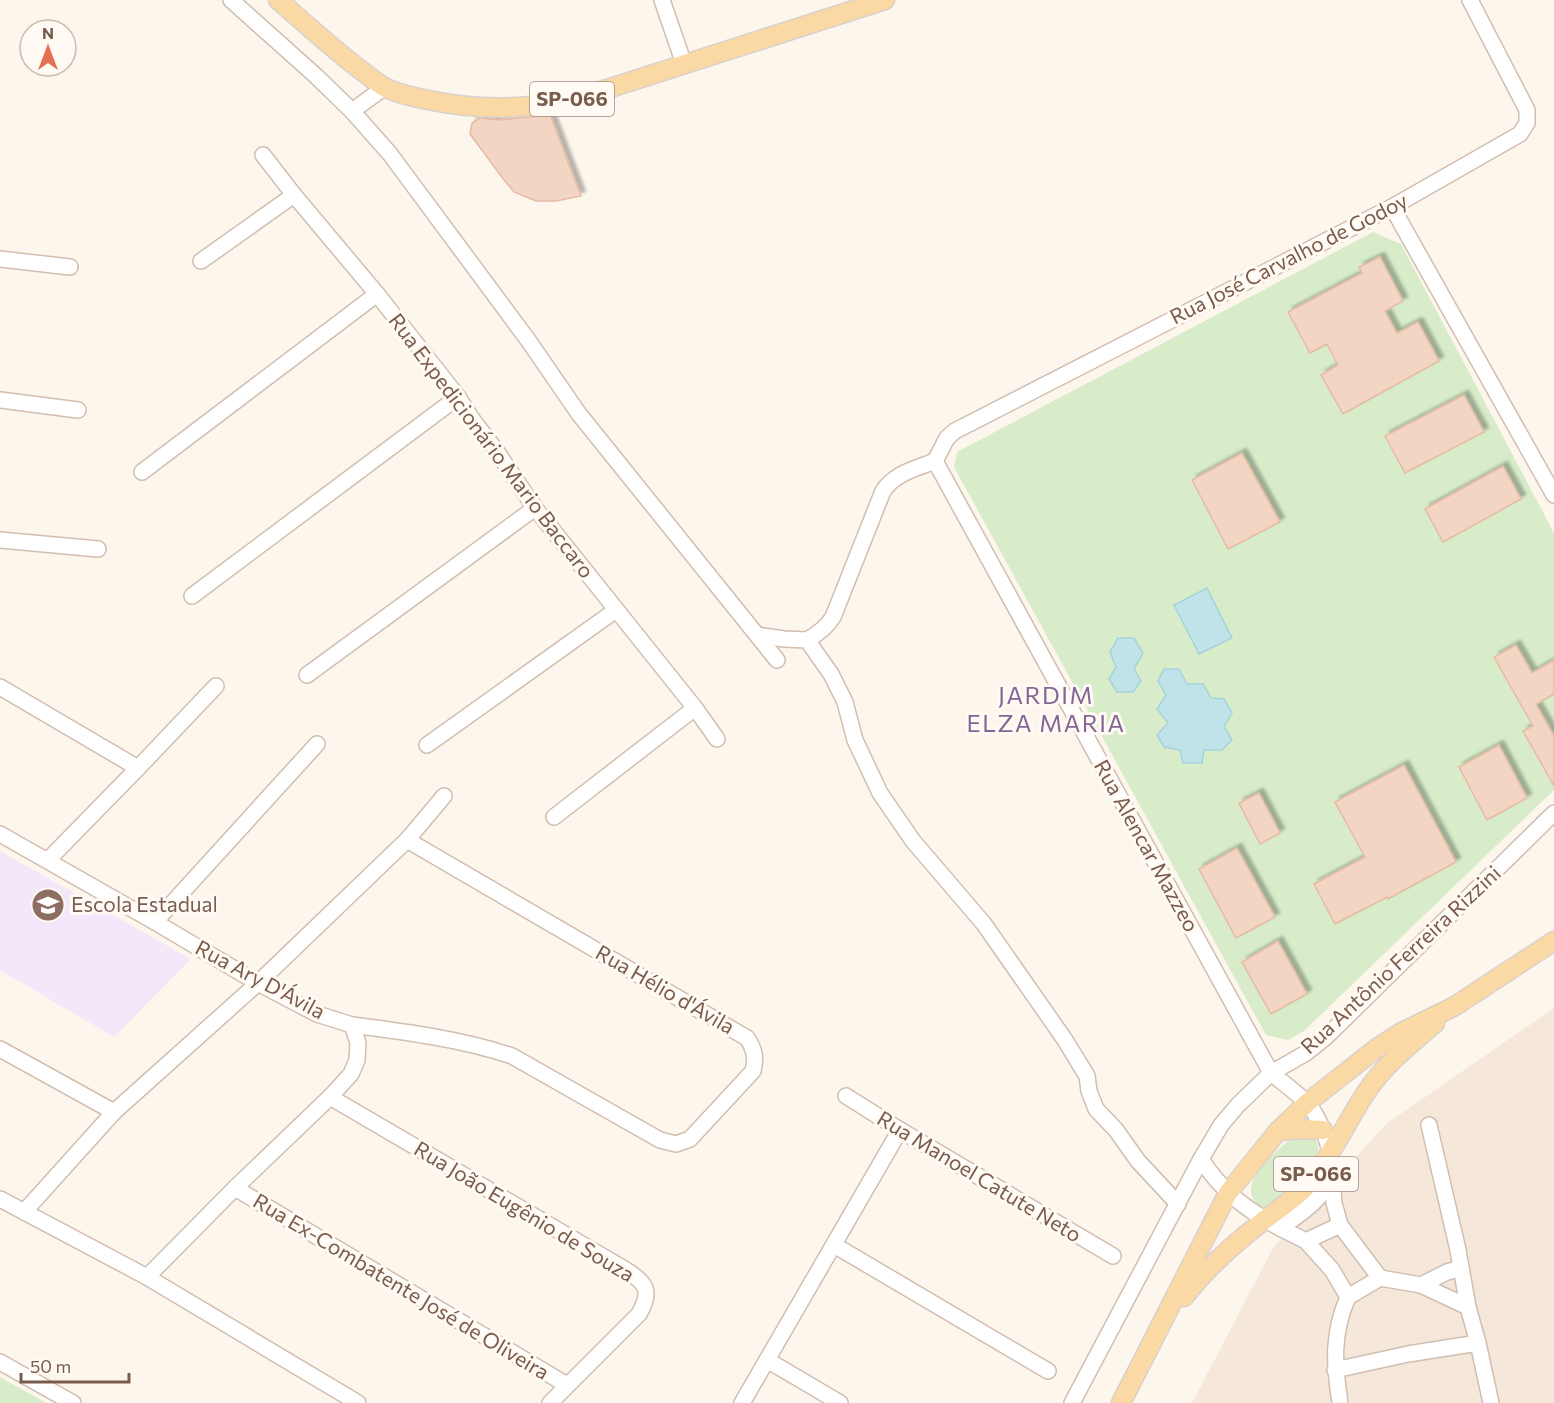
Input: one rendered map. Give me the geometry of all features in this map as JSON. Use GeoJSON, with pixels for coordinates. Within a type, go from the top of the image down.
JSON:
{"type":"FeatureCollection","features":[{"type":"Feature","properties":{"kind":"main road","name":"SP-066"},"geometry":{"type":"LineString","coordinates":[[278,0],[351,63],[385,87],[413,97],[448,105],[481,108],[518,108],[553,104],[582,97],[885,0]]}},
{"type":"Feature","properties":{"kind":"main road","name":"SP-066"},"geometry":{"type":"LineString","coordinates":[[1121,1403],[1228,1193],[1278,1131],[1307,1103],[1377,1048],[1400,1033],[1455,1006],[1554,940]]}},
{"type":"Feature","properties":{"kind":"main road","name":"SP-066"},"geometry":{"type":"LineString","coordinates":[[1160,1328],[1208,1270],[1236,1243],[1272,1224],[1308,1185],[1382,1071],[1455,1006]]}},
{"type":"Feature","properties":{"kind":"main road"},"geometry":{"type":"LineString","coordinates":[[1278,1131],[1323,1130]]}},
{"type":"Feature","properties":{"kind":"street"},"geometry":{"type":"LineString","coordinates":[[231,0],[316,76],[352,111],[390,154],[528,339],[579,414],[777,660]]}},
{"type":"Feature","properties":{"kind":"street"},"geometry":{"type":"LineString","coordinates":[[662,0],[684,64]]}},
{"type":"Feature","properties":{"kind":"street","name":"Rua José Carvalho de Godoy"},"geometry":{"type":"LineString","coordinates":[[935,461],[947,438],[955,431],[1392,207],[1520,134],[1527,123],[1527,110],[1470,0]]}},
{"type":"Feature","properties":{"kind":"street"},"geometry":{"type":"LineString","coordinates":[[352,111],[385,87]]}},
{"type":"Feature","properties":{"kind":"street","name":"Rua Expedicionário Mario Baccaro"},"geometry":{"type":"LineString","coordinates":[[263,155],[458,397],[535,508],[695,708],[717,739]]}},
{"type":"Feature","properties":{"kind":"street"},"geometry":{"type":"LineString","coordinates":[[201,261],[294,195]]}},
{"type":"Feature","properties":{"kind":"street"},"geometry":{"type":"LineString","coordinates":[[1392,207],[1554,495]]}},
{"type":"Feature","properties":{"kind":"street"},"geometry":{"type":"LineString","coordinates":[[0,259],[70,267]]}},
{"type":"Feature","properties":{"kind":"street"},"geometry":{"type":"LineString","coordinates":[[142,472],[377,294]]}},
{"type":"Feature","properties":{"kind":"street"},"geometry":{"type":"LineString","coordinates":[[192,596],[458,397]]}},
{"type":"Feature","properties":{"kind":"street"},"geometry":{"type":"LineString","coordinates":[[0,400],[78,410]]}},
{"type":"Feature","properties":{"kind":"street"},"geometry":{"type":"LineString","coordinates":[[757,634],[807,640],[827,626],[833,617],[883,491],[897,476],[935,461]]}},
{"type":"Feature","properties":{"kind":"street","name":"Rua Alencar Mazzeo"},"geometry":{"type":"LineString","coordinates":[[935,461],[1271,1073]]}},
{"type":"Feature","properties":{"kind":"street"},"geometry":{"type":"LineString","coordinates":[[308,675],[535,508]]}},
{"type":"Feature","properties":{"kind":"street"},"geometry":{"type":"LineString","coordinates":[[0,540],[98,549]]}},
{"type":"Feature","properties":{"kind":"street"},"geometry":{"type":"LineString","coordinates":[[427,745],[616,610]]}},
{"type":"Feature","properties":{"kind":"street"},"geometry":{"type":"LineString","coordinates":[[807,640],[831,674],[846,702],[855,740],[880,793],[914,840],[984,924],[1065,1040],[1087,1076],[1096,1109],[1116,1130],[1138,1161],[1178,1204]]}},
{"type":"Feature","properties":{"kind":"street"},"geometry":{"type":"LineString","coordinates":[[48,860],[216,686]]}},
{"type":"Feature","properties":{"kind":"street"},"geometry":{"type":"LineString","coordinates":[[0,687],[138,768]]}},
{"type":"Feature","properties":{"kind":"street"},"geometry":{"type":"LineString","coordinates":[[554,817],[695,708]]}},
{"type":"Feature","properties":{"kind":"street"},"geometry":{"type":"LineString","coordinates":[[155,922],[317,744]]}},
{"type":"Feature","properties":{"kind":"street"},"geometry":{"type":"LineString","coordinates":[[24,1212],[114,1112],[258,983],[407,840],[444,796]]}},
{"type":"Feature","properties":{"kind":"street","name":"Rua Antônio Ferreira Rizzini"},"geometry":{"type":"LineString","coordinates":[[1072,1403],[1221,1125],[1271,1073],[1306,1053],[1326,1037],[1554,813]]}},
{"type":"Feature","properties":{"kind":"street","name":"Rua Ary D'Ávila"},"geometry":{"type":"LineString","coordinates":[[0,834],[258,983],[317,1014],[352,1025],[358,1043],[357,1060],[351,1074],[147,1277]]}},
{"type":"Feature","properties":{"kind":"street","name":"Rua Hélio d'Ávila"},"geometry":{"type":"LineString","coordinates":[[352,1025],[486,1047],[512,1056],[660,1140],[676,1144],[690,1139],[753,1071],[756,1059],[753,1047],[747,1038],[407,840]]}},
{"type":"Feature","properties":{"kind":"street"},"geometry":{"type":"LineString","coordinates":[[0,1049],[114,1112]]}},
{"type":"Feature","properties":{"kind":"street"},"geometry":{"type":"LineString","coordinates":[[1271,1073],[1307,1103],[1314,1112],[1330,1152],[1334,1203],[1340,1225],[1380,1278]]}},
{"type":"Feature","properties":{"kind":"street","name":"Rua Manoel Catute Neto"},"geometry":{"type":"LineString","coordinates":[[846,1096],[1113,1256]]}},
{"type":"Feature","properties":{"kind":"street","name":"Rua João Eugênio de Souza"},"geometry":{"type":"LineString","coordinates":[[330,1097],[640,1279],[647,1290],[645,1302],[639,1314],[550,1403]]}},
{"type":"Feature","properties":{"kind":"street"},"geometry":{"type":"LineString","coordinates":[[1429,1125],[1491,1403]]}},
{"type":"Feature","properties":{"kind":"street"},"geometry":{"type":"LineString","coordinates":[[741,1403],[900,1130]]}},
{"type":"Feature","properties":{"kind":"street"},"geometry":{"type":"LineString","coordinates":[[1201,1159],[1209,1172],[1239,1203],[1272,1224],[1306,1241],[1332,1269],[1348,1297]]}},
{"type":"Feature","properties":{"kind":"street"},"geometry":{"type":"LineString","coordinates":[[1272,1224],[1308,1209],[1318,1198],[1332,1172]]}},
{"type":"Feature","properties":{"kind":"street","name":"Rua Ex-Combatente José de Oliveira"},"geometry":{"type":"LineString","coordinates":[[235,1188],[567,1385]]}},
{"type":"Feature","properties":{"kind":"street"},"geometry":{"type":"LineString","coordinates":[[0,1199],[147,1277],[358,1403]]}},
{"type":"Feature","properties":{"kind":"street"},"geometry":{"type":"LineString","coordinates":[[1306,1241],[1340,1225]]}},
{"type":"Feature","properties":{"kind":"street"},"geometry":{"type":"LineString","coordinates":[[834,1245],[1048,1371]]}},
{"type":"Feature","properties":{"kind":"street"},"geometry":{"type":"LineString","coordinates":[[1421,1285],[1461,1268]]}},
{"type":"Feature","properties":{"kind":"street"},"geometry":{"type":"LineString","coordinates":[[1340,1403],[1335,1370],[1337,1330],[1348,1297],[1380,1278],[1421,1285],[1468,1307]]}},
{"type":"Feature","properties":{"kind":"street"},"geometry":{"type":"LineString","coordinates":[[1335,1370],[1408,1354],[1478,1343]]}},
{"type":"Feature","properties":{"kind":"street"},"geometry":{"type":"LineString","coordinates":[[767,1360],[840,1403]]}},
{"type":"Feature","properties":{"kind":"street"},"geometry":{"type":"LineString","coordinates":[[0,1362],[73,1403]]}},
{"type":"Feature","properties":{"kind":"shaded area","name":"Escola Estadual"},"geometry":{"type":"Polygon","coordinates":[[[0,851],[191,959],[114,1037],[0,970],[0,851]]]}},
{"type":"Feature","properties":{"kind":"shaded area"},"geometry":{"type":"Polygon","coordinates":[[[1554,1008],[1554,1403],[1192,1403],[1273,1248],[1386,1124],[1554,1008]]]}},
{"type":"Feature","properties":{"kind":"green space"},"geometry":{"type":"Polygon","coordinates":[[[1373,232],[1401,244],[1554,533],[1554,790],[1304,1031],[1288,1040],[1266,1035],[954,467],[957,452],[1373,232]]]}},
{"type":"Feature","properties":{"kind":"green space"},"geometry":{"type":"Polygon","coordinates":[[[1296,1136],[1307,1136],[1314,1139],[1318,1146],[1313,1163],[1299,1182],[1278,1203],[1273,1207],[1262,1207],[1254,1200],[1252,1183],[1271,1157],[1296,1136]]]}},
{"type":"Feature","properties":{"kind":"green space"},"geometry":{"type":"Polygon","coordinates":[[[0,1377],[46,1403],[0,1403],[0,1377]]]}},
{"type":"Feature","properties":{"kind":"water"},"geometry":{"type":"Polygon","coordinates":[[[1207,588],[1232,638],[1199,654],[1174,605],[1207,588]]]}},
{"type":"Feature","properties":{"kind":"water"},"geometry":{"type":"Polygon","coordinates":[[[1118,638],[1134,638],[1143,653],[1134,669],[1141,681],[1133,692],[1117,692],[1109,679],[1116,667],[1110,652],[1118,638]]]}},
{"type":"Feature","properties":{"kind":"water"},"geometry":{"type":"Polygon","coordinates":[[[1164,669],[1179,669],[1187,684],[1203,684],[1211,698],[1224,699],[1232,713],[1224,727],[1232,740],[1222,750],[1204,750],[1202,763],[1183,763],[1180,750],[1164,747],[1157,735],[1168,723],[1157,709],[1166,695],[1158,681],[1164,669]]]}},
{"type":"Feature","properties":{"kind":"building"},"geometry":{"type":"Polygon","coordinates":[[[550,115],[581,196],[556,201],[536,201],[514,192],[470,134],[472,123],[480,118],[498,120],[550,115]]]}},
{"type":"Feature","properties":{"kind":"building"},"geometry":{"type":"Polygon","coordinates":[[[1380,257],[1403,301],[1385,311],[1397,333],[1418,322],[1439,361],[1343,414],[1321,375],[1338,365],[1327,344],[1310,353],[1288,312],[1362,273],[1359,267],[1380,257]]]}},
{"type":"Feature","properties":{"kind":"building"},"geometry":{"type":"Polygon","coordinates":[[[1464,395],[1484,432],[1405,473],[1385,436],[1464,395]]]}},
{"type":"Feature","properties":{"kind":"building"},"geometry":{"type":"Polygon","coordinates":[[[1242,453],[1280,522],[1228,549],[1192,480],[1242,453]]]}},
{"type":"Feature","properties":{"kind":"building"},"geometry":{"type":"Polygon","coordinates":[[[1503,466],[1521,499],[1443,542],[1425,509],[1503,466]]]}},
{"type":"Feature","properties":{"kind":"building"},"geometry":{"type":"Polygon","coordinates":[[[1516,645],[1532,673],[1554,660],[1554,694],[1536,704],[1554,736],[1554,786],[1523,731],[1533,726],[1494,657],[1516,645]]]}},
{"type":"Feature","properties":{"kind":"building"},"geometry":{"type":"Polygon","coordinates":[[[1499,745],[1527,798],[1487,820],[1459,767],[1499,745]]]}},
{"type":"Feature","properties":{"kind":"building"},"geometry":{"type":"Polygon","coordinates":[[[1404,765],[1456,862],[1388,899],[1387,897],[1335,924],[1314,884],[1365,857],[1335,802],[1404,765]]]}},
{"type":"Feature","properties":{"kind":"building"},"geometry":{"type":"Polygon","coordinates":[[[1259,793],[1280,833],[1260,844],[1239,803],[1259,793]]]}},
{"type":"Feature","properties":{"kind":"building"},"geometry":{"type":"Polygon","coordinates":[[[1237,848],[1275,917],[1236,938],[1199,869],[1237,848]]]}},
{"type":"Feature","properties":{"kind":"building"},"geometry":{"type":"Polygon","coordinates":[[[1278,941],[1307,994],[1271,1014],[1242,962],[1278,941]]]}},
{"type":"Feature","properties":{"kind":"place","name":"Escola Estadual"},"geometry":{"type":"Point","coordinates":[48,905]}},
{"type":"Feature","properties":{"kind":"district","name":"JARDIM ELZA MARIA"},"geometry":{"type":"Point","coordinates":[1046,710]}}]}
